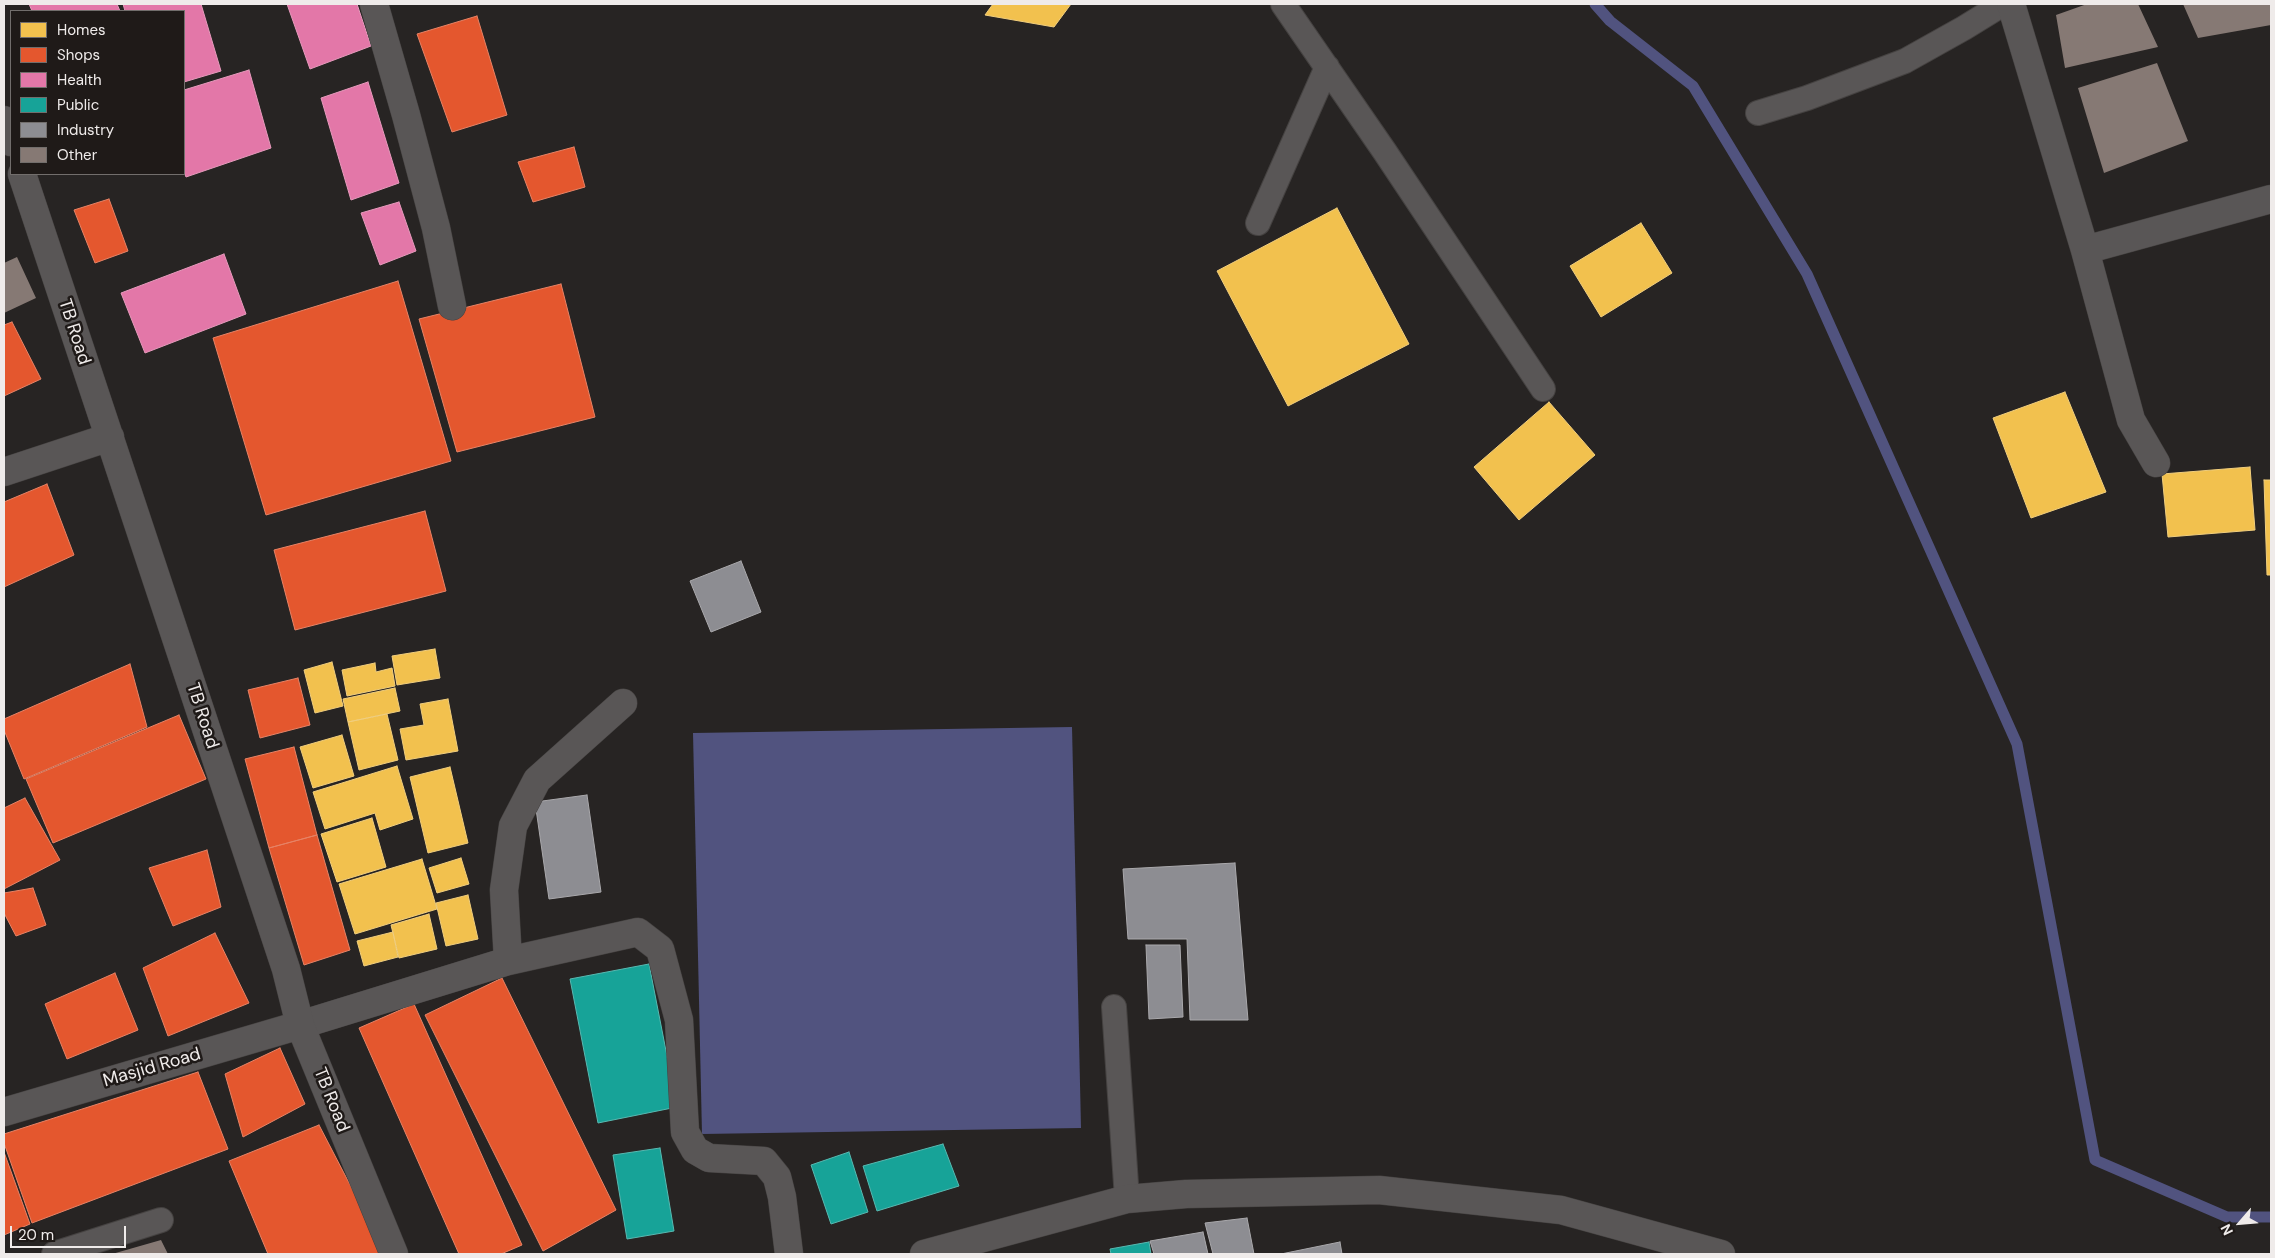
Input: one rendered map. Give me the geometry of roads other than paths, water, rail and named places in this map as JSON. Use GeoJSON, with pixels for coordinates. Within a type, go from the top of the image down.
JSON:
{"type":"FeatureCollection","features":[{"type":"Feature","properties":{"kind":"street"},"geometry":{"type":"LineString","coordinates":[[374,4],[433,218],[452,306]]}},
{"type":"Feature","properties":{"kind":"street"},"geometry":{"type":"LineString","coordinates":[[2011,4],[2085,250],[2132,420],[2156,463]]}},
{"type":"Feature","properties":{"kind":"street"},"geometry":{"type":"LineString","coordinates":[[4,120],[10,139]]}},
{"type":"Feature","properties":{"kind":"street","name":"TB Road"},"geometry":{"type":"LineString","coordinates":[[22,175],[286,969],[300,1025],[394,1254]]}},
{"type":"Feature","properties":{"kind":"street"},"geometry":{"type":"LineString","coordinates":[[2085,250],[2271,199]]}},
{"type":"Feature","properties":{"kind":"street"},"geometry":{"type":"LineString","coordinates":[[4,472],[110,436]]}},
{"type":"Feature","properties":{"kind":"street"},"geometry":{"type":"LineString","coordinates":[[508,962],[504,890],[513,826],[537,780],[623,703]]}},
{"type":"Feature","properties":{"kind":"street","name":"Masjid Road"},"geometry":{"type":"LineString","coordinates":[[4,1112],[508,962],[609,937],[638,932],[660,949],[679,1020],[685,1132],[695,1150],[709,1158],[764,1161],[777,1177],[782,1197],[789,1254]]}},
{"type":"Feature","properties":{"kind":"street"},"geometry":{"type":"LineString","coordinates":[[924,1254],[1127,1199],[1186,1194],[1379,1190],[1561,1210],[1721,1254]]}},
{"type":"Feature","properties":{"kind":"lane"},"geometry":{"type":"LineString","coordinates":[[1283,4],[1543,389]]}},
{"type":"Feature","properties":{"kind":"lane"},"geometry":{"type":"LineString","coordinates":[[1758,113],[1807,98],[1904,61],[2003,4]]}},
{"type":"Feature","properties":{"kind":"lane"},"geometry":{"type":"LineString","coordinates":[[1258,223],[1327,67]]}},
{"type":"Feature","properties":{"kind":"lane"},"geometry":{"type":"LineString","coordinates":[[1114,1007],[1127,1199]]}},
{"type":"Feature","properties":{"kind":"lane"},"geometry":{"type":"LineString","coordinates":[[54,1254],[162,1220]]}},
{"type":"Feature","properties":{"kind":"water"},"geometry":{"type":"Polygon","coordinates":[[[1072,727],[1081,1128],[702,1134],[693,733],[1072,727]]]}},
{"type":"Feature","properties":{"kind":"waterway"},"geometry":{"type":"LineString","coordinates":[[1595,4],[1610,21],[1693,86],[1807,274],[2017,744],[2095,1160],[2227,1217],[2271,1217]]}}]}
